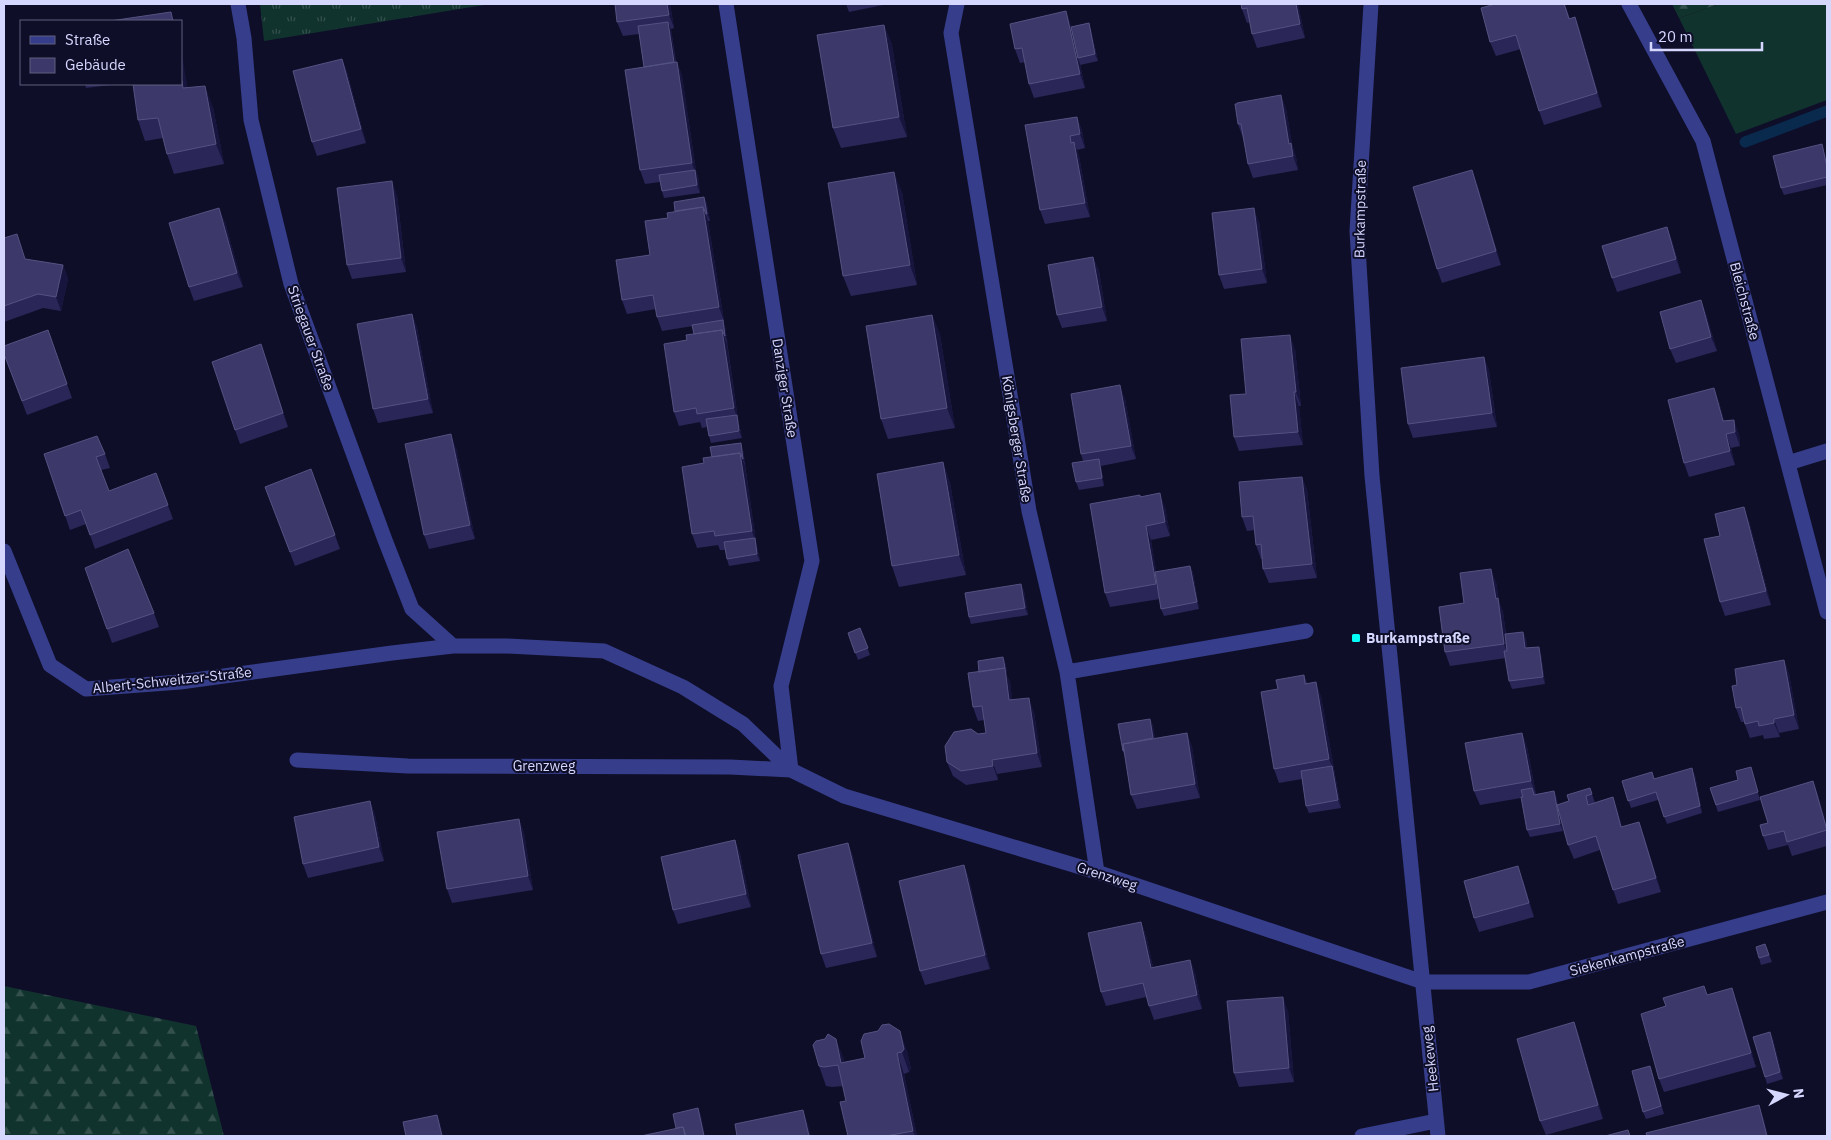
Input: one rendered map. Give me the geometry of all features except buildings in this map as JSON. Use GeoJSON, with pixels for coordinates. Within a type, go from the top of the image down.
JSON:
{"type":"FeatureCollection","features":[{"type":"Feature","properties":{"kind":"street","name":"Striegauer Straße"},"geometry":{"type":"LineString","coordinates":[[238,4],[244,38],[251,120],[292,284],[412,609],[453,646]]}},
{"type":"Feature","properties":{"kind":"street","name":"Danziger Straße"},"geometry":{"type":"LineString","coordinates":[[726,4],[812,561],[781,686],[791,770]]}},
{"type":"Feature","properties":{"kind":"street","name":"Königsberger Straße"},"geometry":{"type":"LineString","coordinates":[[956,4],[951,33],[1026,492],[1067,672],[1097,872]]}},
{"type":"Feature","properties":{"kind":"street","name":"Burkampstraße"},"geometry":{"type":"LineString","coordinates":[[1371,4],[1358,240],[1372,476],[1422,982]]}},
{"type":"Feature","properties":{"kind":"street","name":"Bleichstraße"},"geometry":{"type":"LineString","coordinates":[[1629,4],[1703,141],[1827,612]]}},
{"type":"Feature","properties":{"kind":"street"},"geometry":{"type":"LineString","coordinates":[[1788,463],[1827,452]]}},
{"type":"Feature","properties":{"kind":"street","name":"Albert-Schweitzer-Straße"},"geometry":{"type":"LineString","coordinates":[[4,551],[50,666],[86,689],[180,682],[392,653]]}},
{"type":"Feature","properties":{"kind":"street"},"geometry":{"type":"LineString","coordinates":[[1067,672],[1306,632]]}},
{"type":"Feature","properties":{"kind":"street","name":"Grenzweg"},"geometry":{"type":"LineString","coordinates":[[392,653],[453,646],[506,646],[604,651],[683,687],[743,724],[791,770],[844,796],[1097,872],[1422,982]]}},
{"type":"Feature","properties":{"kind":"street","name":"Grenzweg"},"geometry":{"type":"LineString","coordinates":[[297,760],[408,766],[730,767],[791,770]]}},
{"type":"Feature","properties":{"kind":"street","name":"Siekenkampstraße"},"geometry":{"type":"LineString","coordinates":[[1422,982],[1529,982],[1827,902]]}},
{"type":"Feature","properties":{"kind":"street","name":"Heekeweg"},"geometry":{"type":"LineString","coordinates":[[1422,982],[1438,1136]]}},
{"type":"Feature","properties":{"kind":"street"},"geometry":{"type":"LineString","coordinates":[[1362,1136],[1436,1121]]}},
{"type":"Feature","properties":{"kind":"green space"},"geometry":{"type":"Polygon","coordinates":[[[260,4],[490,4],[264,41],[260,4]]]}},
{"type":"Feature","properties":{"kind":"green space"},"geometry":{"type":"Polygon","coordinates":[[[1672,4],[1719,4],[1679,18],[1672,4]]]}},
{"type":"Feature","properties":{"kind":"green space"},"geometry":{"type":"Polygon","coordinates":[[[1719,4],[1827,4],[1827,100],[1736,134],[1679,18],[1719,4]]]}},
{"type":"Feature","properties":{"kind":"green space"},"geometry":{"type":"Polygon","coordinates":[[[4,986],[196,1026],[224,1136],[4,1136],[4,986]]]}},
{"type":"Feature","properties":{"kind":"waterway"},"geometry":{"type":"LineString","coordinates":[[1745,142],[1827,111]]}},
{"type":"Feature","properties":{"kind":"place","name":"Burkampstraße"},"geometry":{"type":"Point","coordinates":[1356,638]}}]}
